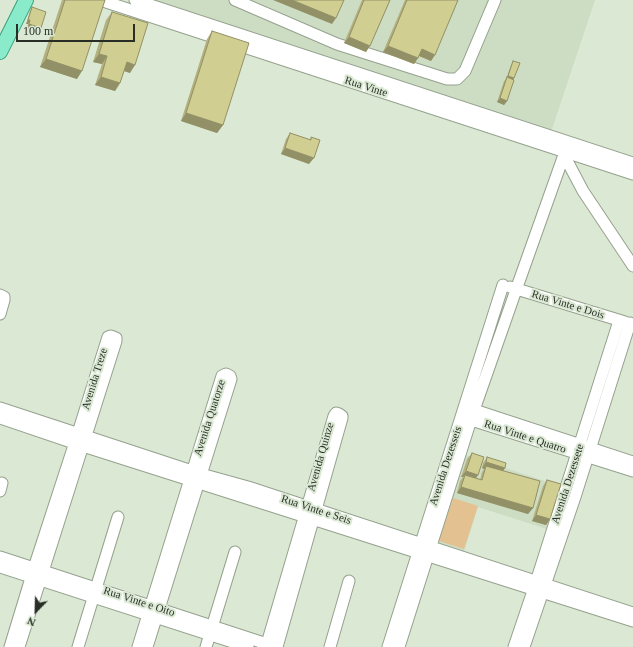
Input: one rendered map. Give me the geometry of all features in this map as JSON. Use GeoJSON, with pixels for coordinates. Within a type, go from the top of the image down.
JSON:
{"type":"FeatureCollection","features":[{"type":"Feature","properties":{"kind":"main road"},"geometry":{"type":"LineString","coordinates":[[0,52],[26,0]]}},
{"type":"Feature","properties":{"kind":"street","name":"Rua Vinte"},"geometry":{"type":"LineString","coordinates":[[100,0],[633,174]]}},
{"type":"Feature","properties":{"kind":"street","name":"Rua Vinte"},"geometry":{"type":"LineString","coordinates":[[134,0],[633,163]]}},
{"type":"Feature","properties":{"kind":"street"},"geometry":{"type":"LineString","coordinates":[[235,0],[337,44],[447,79],[456,79],[465,71],[495,0]]}},
{"type":"Feature","properties":{"kind":"street"},"geometry":{"type":"LineString","coordinates":[[565,153],[583,191],[633,266]]}},
{"type":"Feature","properties":{"kind":"street","name":"Avenida Dezesseis"},"geometry":{"type":"LineString","coordinates":[[468,414],[523,272],[565,153]]}},
{"type":"Feature","properties":{"kind":"street"},"geometry":{"type":"LineString","coordinates":[[503,285],[523,272]]}},
{"type":"Feature","properties":{"kind":"street","name":"Avenida Dezesseis"},"geometry":{"type":"LineString","coordinates":[[388,647],[424,550],[468,414],[503,285]]}},
{"type":"Feature","properties":{"kind":"street","name":"Rua Vinte e Dois"},"geometry":{"type":"LineString","coordinates":[[503,285],[627,323]]}},
{"type":"Feature","properties":{"kind":"street"},"geometry":{"type":"LineString","coordinates":[[0,295],[4,297],[4,300],[0,314]]}},
{"type":"Feature","properties":{"kind":"street","name":"Avenida Dezessete"},"geometry":{"type":"LineString","coordinates":[[524,647],[540,587],[627,323]]}},
{"type":"Feature","properties":{"kind":"street","name":"Avenida Treze"},"geometry":{"type":"LineString","coordinates":[[10,647],[37,574],[81,440],[116,341],[116,338],[113,336],[108,337],[81,440]]}},
{"type":"Feature","properties":{"kind":"street","name":"Rua Vinte e Seis"},"geometry":{"type":"LineString","coordinates":[[0,408],[81,440]]}},
{"type":"Feature","properties":{"kind":"street","name":"Avenida Quinze"},"geometry":{"type":"LineString","coordinates":[[273,646],[336,413],[342,416],[342,418],[310,513]]}},
{"type":"Feature","properties":{"kind":"street","name":"Rua Vinte e Quatro"},"geometry":{"type":"LineString","coordinates":[[468,414],[584,451],[633,471]]}},
{"type":"Feature","properties":{"kind":"street","name":"Rua Vinte e Seis"},"geometry":{"type":"LineString","coordinates":[[0,418],[81,440],[540,587],[633,613]]}},
{"type":"Feature","properties":{"kind":"street","name":"Avenida Quatorze"},"geometry":{"type":"LineString","coordinates":[[147,647],[154,612],[210,431]]}},
{"type":"Feature","properties":{"kind":"street","name":"Rua Vinte e Quatro"},"geometry":{"type":"LineString","coordinates":[[584,451],[633,462]]}},
{"type":"Feature","properties":{"kind":"street"},"geometry":{"type":"LineString","coordinates":[[78,647],[118,517]]}},
{"type":"Feature","properties":{"kind":"street","name":"Avenida Dezesseis"},"geometry":{"type":"LineString","coordinates":[[399,647],[424,550]]}},
{"type":"Feature","properties":{"kind":"street"},"geometry":{"type":"LineString","coordinates":[[206,647],[235,552]]}},
{"type":"Feature","properties":{"kind":"street","name":"Rua Vinte e Oito"},"geometry":{"type":"LineString","coordinates":[[0,557],[37,574],[95,593],[211,630],[273,646]]}},
{"type":"Feature","properties":{"kind":"street","name":"Rua Vinte e Oito"},"geometry":{"type":"LineString","coordinates":[[0,567],[37,574]]}},
{"type":"Feature","properties":{"kind":"street","name":"Avenida Treze"},"geometry":{"type":"LineString","coordinates":[[19,647],[37,574]]}},
{"type":"Feature","properties":{"kind":"street"},"geometry":{"type":"LineString","coordinates":[[330,647],[349,581]]}},
{"type":"Feature","properties":{"kind":"street","name":"Avenida Dezessete"},"geometry":{"type":"LineString","coordinates":[[514,647],[540,587]]}},
{"type":"Feature","properties":{"kind":"street","name":"Rua Vinte e Seis"},"geometry":{"type":"LineString","coordinates":[[540,587],[633,621]]}},
{"type":"Feature","properties":{"kind":"street","name":"Avenida Quatorze"},"geometry":{"type":"LineString","coordinates":[[138,647],[154,612]]}},
{"type":"Feature","properties":{"kind":"street","name":"Rua Vinte e Oito"},"geometry":{"type":"LineString","coordinates":[[211,630],[248,647]]}},
{"type":"Feature","properties":{"kind":"shaded area"},"geometry":{"type":"Polygon","coordinates":[[[141,0],[595,0],[551,132],[141,0]]]}},
{"type":"Feature","properties":{"kind":"shaded area"},"geometry":{"type":"Polygon","coordinates":[[[460,453],[566,488],[553,531],[478,507],[462,558],[431,548],[460,453]]]}},
{"type":"Feature","properties":{"kind":"shaded area"},"geometry":{"type":"Polygon","coordinates":[[[453,498],[478,506],[464,549],[439,541],[453,498]]]}},
{"type":"Feature","properties":{"kind":"building"},"geometry":{"type":"Polygon","coordinates":[[[65,0],[105,0],[82,71],[46,59],[65,0]]]}},
{"type":"Feature","properties":{"kind":"building"},"geometry":{"type":"Polygon","coordinates":[[[292,0],[344,0],[336,18],[292,0]]]}},
{"type":"Feature","properties":{"kind":"building"},"geometry":{"type":"Polygon","coordinates":[[[364,0],[390,0],[370,46],[349,37],[364,0]]]}},
{"type":"Feature","properties":{"kind":"building"},"geometry":{"type":"Polygon","coordinates":[[[407,0],[458,0],[435,55],[422,49],[418,58],[388,46],[407,0]]]}},
{"type":"Feature","properties":{"kind":"building"},"geometry":{"type":"Polygon","coordinates":[[[32,7],[46,12],[41,28],[29,24],[30,20],[28,20],[32,7]]]}},
{"type":"Feature","properties":{"kind":"building"},"geometry":{"type":"Polygon","coordinates":[[[112,12],[148,23],[135,65],[127,62],[120,83],[101,77],[107,56],[99,54],[112,12]]]}},
{"type":"Feature","properties":{"kind":"building"},"geometry":{"type":"Polygon","coordinates":[[[212,31],[249,43],[223,125],[186,113],[212,31]]]}},
{"type":"Feature","properties":{"kind":"building"},"geometry":{"type":"Polygon","coordinates":[[[513,61],[520,63],[514,78],[508,76],[513,61]]]}},
{"type":"Feature","properties":{"kind":"building"},"geometry":{"type":"Polygon","coordinates":[[[507,77],[514,80],[507,101],[500,98],[507,77]]]}},
{"type":"Feature","properties":{"kind":"building"},"geometry":{"type":"Polygon","coordinates":[[[290,133],[311,140],[311,137],[320,140],[314,158],[285,148],[290,133]]]}},
{"type":"Feature","properties":{"kind":"building"},"geometry":{"type":"Polygon","coordinates":[[[472,453],[484,457],[478,475],[466,471],[472,453]]]}},
{"type":"Feature","properties":{"kind":"building"},"geometry":{"type":"Polygon","coordinates":[[[487,457],[506,463],[505,468],[486,462],[487,457]]]}},
{"type":"Feature","properties":{"kind":"building"},"geometry":{"type":"Polygon","coordinates":[[[486,466],[540,481],[533,508],[461,487],[465,475],[482,480],[486,466]]]}},
{"type":"Feature","properties":{"kind":"building"},"geometry":{"type":"Polygon","coordinates":[[[547,480],[561,484],[550,519],[536,515],[547,480]]]}}]}
